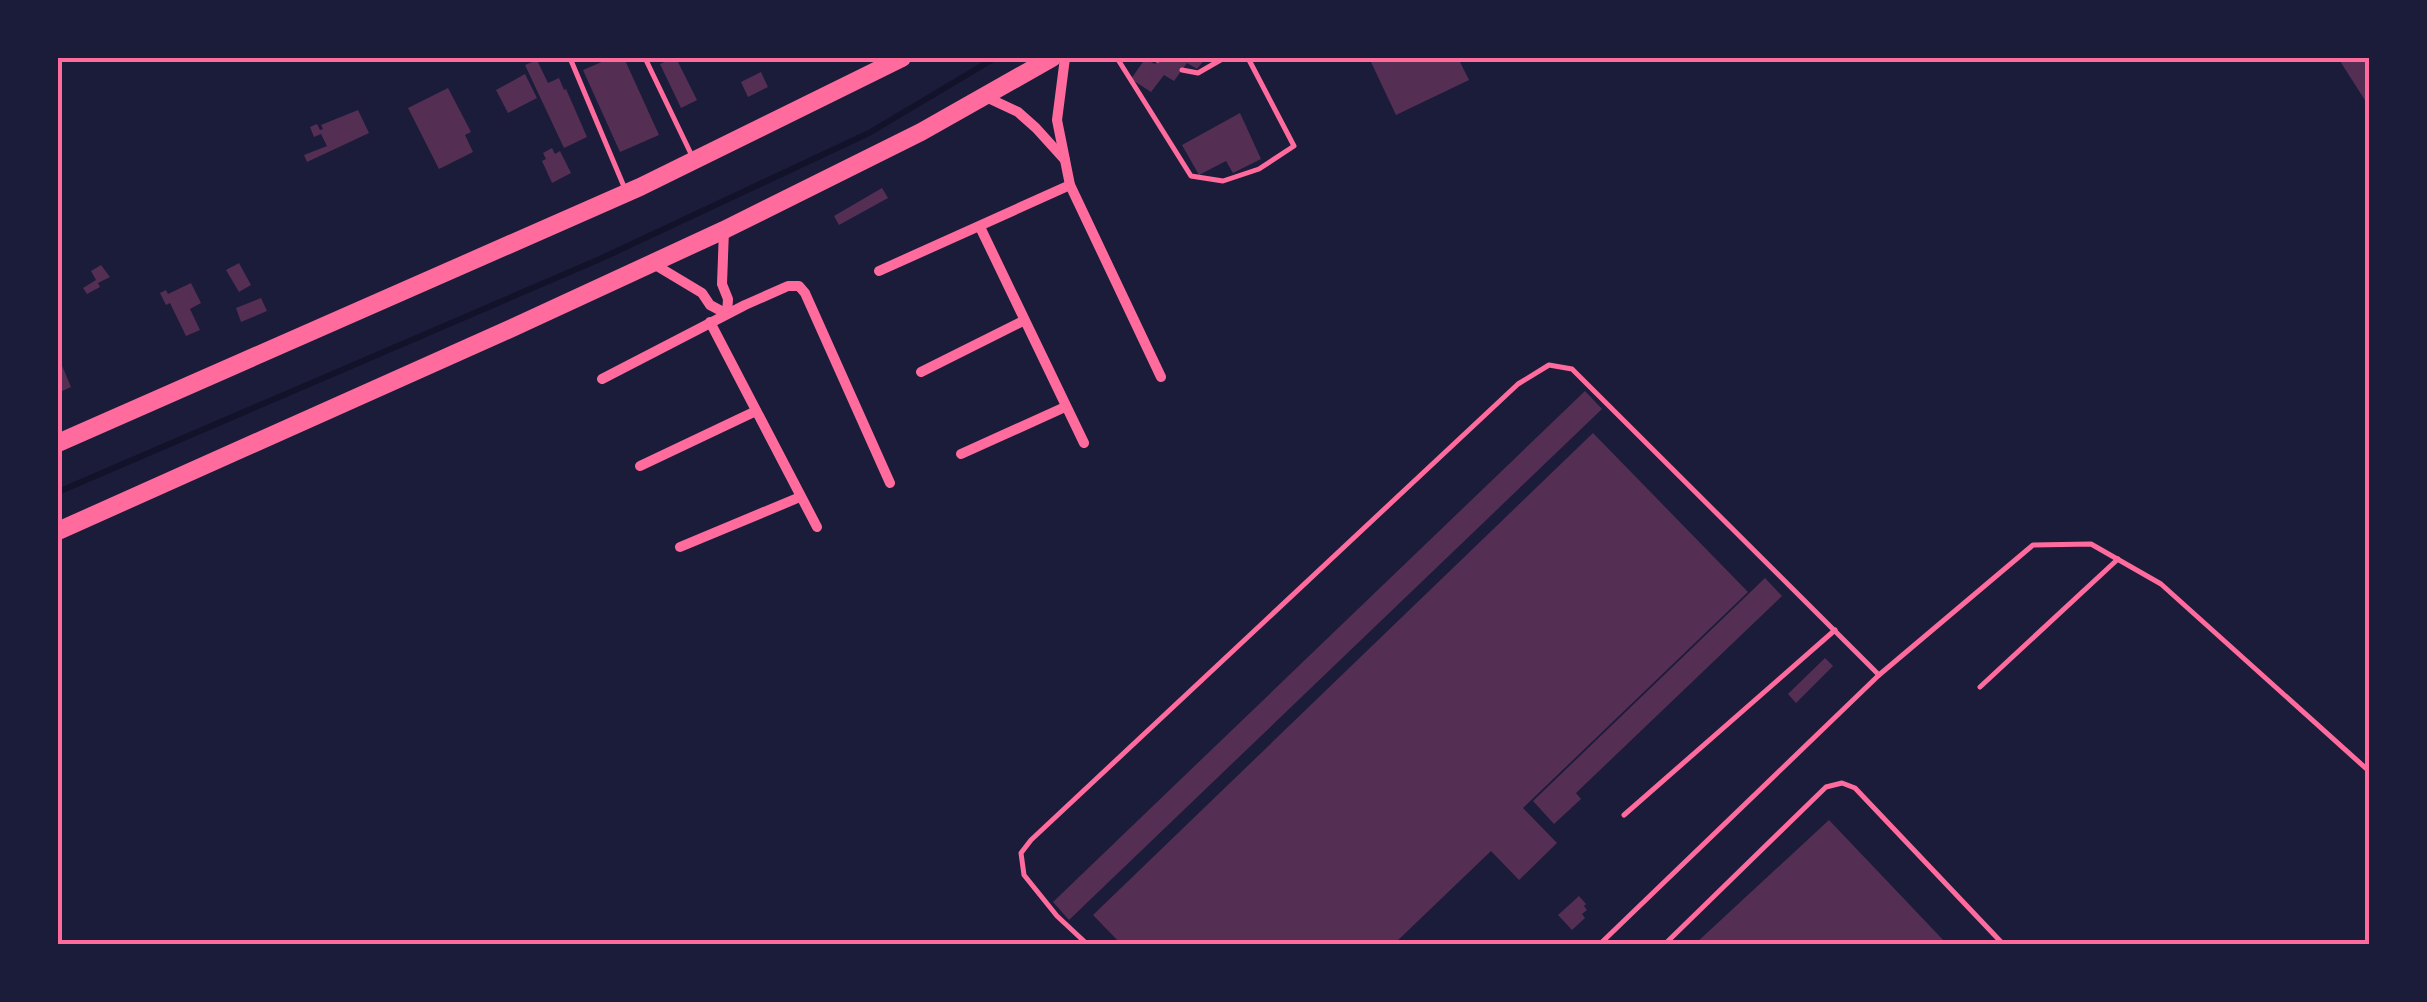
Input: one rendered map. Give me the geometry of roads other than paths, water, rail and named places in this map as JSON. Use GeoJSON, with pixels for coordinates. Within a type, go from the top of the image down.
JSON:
{"type":"FeatureCollection","features":[{"type":"Feature","properties":{"kind":"main road"},"geometry":{"type":"LineString","coordinates":[[58,443],[626,193],[902,58]]}},
{"type":"Feature","properties":{"kind":"main road"},"geometry":{"type":"LineString","coordinates":[[58,531],[724,230],[890,148],[1052,58]]}},
{"type":"Feature","properties":{"kind":"street"},"geometry":{"type":"LineString","coordinates":[[1065,58],[1057,120],[1070,184],[1161,377]]}},
{"type":"Feature","properties":{"kind":"street"},"geometry":{"type":"LineString","coordinates":[[984,96],[1018,112],[1066,161]]}},
{"type":"Feature","properties":{"kind":"street"},"geometry":{"type":"LineString","coordinates":[[879,271],[1070,184]]}},
{"type":"Feature","properties":{"kind":"street"},"geometry":{"type":"LineString","coordinates":[[980,227],[1084,443]]}},
{"type":"Feature","properties":{"kind":"street"},"geometry":{"type":"LineString","coordinates":[[724,230],[722,284],[728,314]]}},
{"type":"Feature","properties":{"kind":"street"},"geometry":{"type":"LineString","coordinates":[[652,263],[728,314]]}},
{"type":"Feature","properties":{"kind":"street"},"geometry":{"type":"LineString","coordinates":[[602,378],[710,322],[788,286],[799,286],[890,483]]}},
{"type":"Feature","properties":{"kind":"street"},"geometry":{"type":"LineString","coordinates":[[921,372],[1023,320]]}},
{"type":"Feature","properties":{"kind":"street"},"geometry":{"type":"LineString","coordinates":[[710,322],[818,528]]}},
{"type":"Feature","properties":{"kind":"street"},"geometry":{"type":"LineString","coordinates":[[960,454],[1066,407]]}},
{"type":"Feature","properties":{"kind":"street"},"geometry":{"type":"LineString","coordinates":[[640,466],[756,411]]}},
{"type":"Feature","properties":{"kind":"street"},"geometry":{"type":"LineString","coordinates":[[680,547],[800,497]]}},
{"type":"Feature","properties":{"kind":"lane"},"geometry":{"type":"LineString","coordinates":[[570,58],[626,193]]}},
{"type":"Feature","properties":{"kind":"lane"},"geometry":{"type":"LineString","coordinates":[[646,58],[694,160]]}},
{"type":"Feature","properties":{"kind":"lane"},"geometry":{"type":"LineString","coordinates":[[1117,58],[1191,176],[1223,181],[1259,169],[1294,146],[1248,58]]}},
{"type":"Feature","properties":{"kind":"lane"},"geometry":{"type":"LineString","coordinates":[[1150,58],[1158,60]]}},
{"type":"Feature","properties":{"kind":"lane"},"geometry":{"type":"LineString","coordinates":[[1182,70],[1198,73],[1224,58]]}},
{"type":"Feature","properties":{"kind":"lane"},"geometry":{"type":"LineString","coordinates":[[1087,944],[1024,874],[1021,853],[1518,384],[1549,365],[1572,369],[1880,674]]}},
{"type":"Feature","properties":{"kind":"lane"},"geometry":{"type":"LineString","coordinates":[[1600,944],[1880,674],[2033,546],[2091,544],[2161,584],[2370,772]]}},
{"type":"Feature","properties":{"kind":"lane"},"geometry":{"type":"LineString","coordinates":[[1980,686],[2118,559]]}},
{"type":"Feature","properties":{"kind":"lane"},"geometry":{"type":"LineString","coordinates":[[1624,815],[1835,630]]}},
{"type":"Feature","properties":{"kind":"lane"},"geometry":{"type":"LineString","coordinates":[[1665,944],[1826,788],[1842,783],[1855,788],[2003,944]]}},
{"type":"Feature","properties":{"kind":"waterway"},"geometry":{"type":"LineString","coordinates":[[58,492],[600,259],[869,133],[995,58]]}}]}
